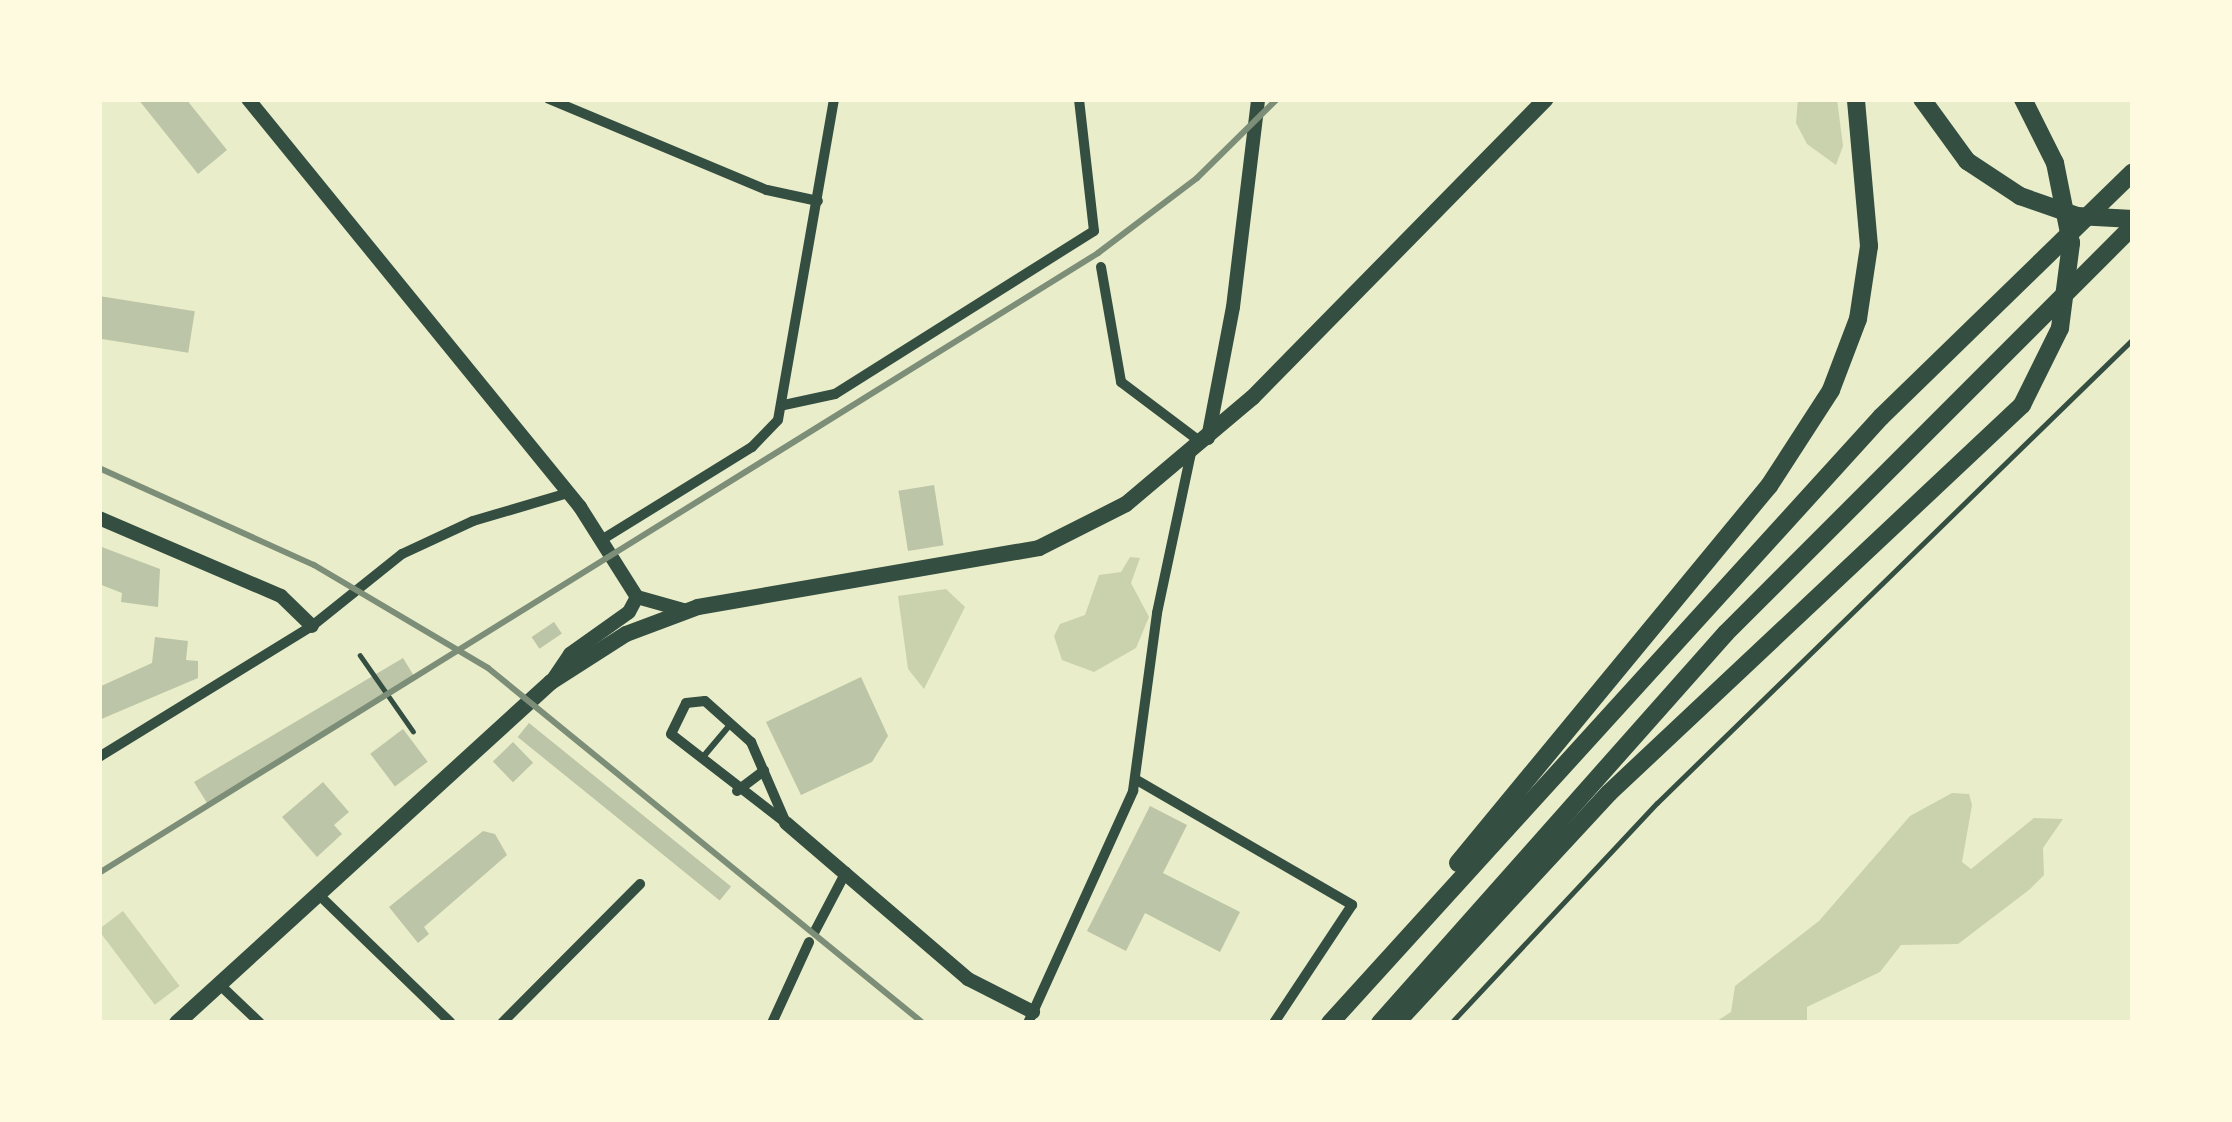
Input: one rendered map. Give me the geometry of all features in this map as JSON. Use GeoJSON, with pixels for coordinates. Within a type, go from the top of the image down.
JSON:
{"type":"FeatureCollection","features":[{"type":"Feature","properties":{"kind":"highway"},"geometry":{"type":"LineString","coordinates":[[1922,99],[1967,161],[2020,196],[2077,215],[2133,223]]}},
{"type":"Feature","properties":{"kind":"highway"},"geometry":{"type":"LineString","coordinates":[[1396,1023],[1609,793],[2022,405],[2060,328],[2071,243],[2055,163],[2024,99]]}},
{"type":"Feature","properties":{"kind":"highway"},"geometry":{"type":"LineString","coordinates":[[1333,1020],[1769,486],[1821,407],[1846,356],[1865,284],[1856,106]]}},
{"type":"Feature","properties":{"kind":"highway"},"geometry":{"type":"LineString","coordinates":[[1333,1020],[1810,494],[2133,172]]}},
{"type":"Feature","properties":{"kind":"highway"},"geometry":{"type":"LineString","coordinates":[[1379,1023],[1835,519],[2133,223]]}},
{"type":"Feature","properties":{"kind":"main road"},"geometry":{"type":"LineString","coordinates":[[177,1023],[551,682],[626,634],[686,611],[1040,548],[1096,524],[1200,445],[1546,99]]}},
{"type":"Feature","properties":{"kind":"street"},"geometry":{"type":"LineString","coordinates":[[248,99],[568,493],[603,539],[637,597],[686,611]]}},
{"type":"Feature","properties":{"kind":"street"},"geometry":{"type":"LineString","coordinates":[[549,99],[767,190],[818,201]]}},
{"type":"Feature","properties":{"kind":"street"},"geometry":{"type":"LineString","coordinates":[[603,539],[752,447],[784,405],[834,99]]}},
{"type":"Feature","properties":{"kind":"street"},"geometry":{"type":"LineString","coordinates":[[784,405],[836,394],[1094,231],[1079,99]]}},
{"type":"Feature","properties":{"kind":"street"},"geometry":{"type":"LineString","coordinates":[[787,823],[764,771],[731,723],[694,700],[671,722],[671,734],[737,791],[787,823],[968,979],[1031,1017],[1112,849],[1135,779],[1157,614],[1233,307],[1258,99]]}},
{"type":"Feature","properties":{"kind":"street"},"geometry":{"type":"LineString","coordinates":[[1101,267],[1121,382],[1200,445]]}},
{"type":"Feature","properties":{"kind":"street"},"geometry":{"type":"LineString","coordinates":[[99,757],[312,626],[402,554],[473,521],[568,493]]}},
{"type":"Feature","properties":{"kind":"street"},"geometry":{"type":"LineString","coordinates":[[99,518],[281,596],[312,626]]}},
{"type":"Feature","properties":{"kind":"street"},"geometry":{"type":"LineString","coordinates":[[551,682],[570,654],[629,612],[637,597]]}},
{"type":"Feature","properties":{"kind":"street"},"geometry":{"type":"LineString","coordinates":[[737,791],[764,771]]}},
{"type":"Feature","properties":{"kind":"street"},"geometry":{"type":"LineString","coordinates":[[1135,779],[1352,905],[1274,1023]]}},
{"type":"Feature","properties":{"kind":"street"},"geometry":{"type":"LineString","coordinates":[[772,1023],[846,872]]}},
{"type":"Feature","properties":{"kind":"street"},"geometry":{"type":"LineString","coordinates":[[502,1023],[640,884]]}},
{"type":"Feature","properties":{"kind":"street"},"geometry":{"type":"LineString","coordinates":[[318,894],[451,1023]]}},
{"type":"Feature","properties":{"kind":"street"},"geometry":{"type":"LineString","coordinates":[[220,985],[260,1023]]}},
{"type":"Feature","properties":{"kind":"lane"},"geometry":{"type":"LineString","coordinates":[[700,760],[731,723]]}},
{"type":"Feature","properties":{"kind":"path"},"geometry":{"type":"LineString","coordinates":[[1451,1023],[1657,803],[2133,339]]}},
{"type":"Feature","properties":{"kind":"path"},"geometry":{"type":"LineString","coordinates":[[360,655],[413,731]]}},
{"type":"Feature","properties":{"kind":"green space"},"geometry":{"type":"Polygon","coordinates":[[[1798,99],[1837,99],[1843,146],[1836,165],[1807,144],[1796,123],[1798,99]]]}},
{"type":"Feature","properties":{"kind":"green space"},"geometry":{"type":"Polygon","coordinates":[[[1130,557],[1140,558],[1131,583],[1149,617],[1136,648],[1094,672],[1062,660],[1054,636],[1060,624],[1085,615],[1099,575],[1121,572],[1130,557]]]}},
{"type":"Feature","properties":{"kind":"green space"},"geometry":{"type":"Polygon","coordinates":[[[946,589],[965,607],[924,689],[908,669],[898,596],[946,589]]]}},
{"type":"Feature","properties":{"kind":"green space"},"geometry":{"type":"Polygon","coordinates":[[[1952,793],[1969,794],[1972,805],[1962,862],[1971,869],[2034,818],[2063,819],[2043,848],[2044,875],[2029,890],[1958,944],[1901,945],[1880,972],[1807,1007],[1807,1023],[1714,1023],[1731,1012],[1735,986],[1819,921],[1910,816],[1952,793]]]}},
{"type":"Feature","properties":{"kind":"green space"},"geometry":{"type":"Polygon","coordinates":[[[123,911],[180,986],[155,1005],[99,931],[123,911]]]}},
{"type":"Feature","properties":{"kind":"building"},"geometry":{"type":"Polygon","coordinates":[[[138,99],[186,99],[227,150],[198,174],[138,99]]]}},
{"type":"Feature","properties":{"kind":"building"},"geometry":{"type":"Polygon","coordinates":[[[99,296],[195,311],[188,353],[99,339],[99,296]]]}},
{"type":"Feature","properties":{"kind":"building"},"geometry":{"type":"Polygon","coordinates":[[[934,485],[944,545],[908,551],[898,491],[934,485]]]}},
{"type":"Feature","properties":{"kind":"building"},"geometry":{"type":"Polygon","coordinates":[[[99,546],[160,569],[158,607],[121,602],[122,593],[99,584],[99,546]]]}},
{"type":"Feature","properties":{"kind":"building"},"geometry":{"type":"Polygon","coordinates":[[[554,622],[562,634],[539,649],[532,637],[554,622]]]}},
{"type":"Feature","properties":{"kind":"building"},"geometry":{"type":"Polygon","coordinates":[[[155,637],[188,641],[186,660],[198,661],[198,678],[99,720],[99,687],[152,663],[155,637]]]}},
{"type":"Feature","properties":{"kind":"building"},"geometry":{"type":"Polygon","coordinates":[[[403,658],[414,676],[207,803],[194,782],[403,658]]]}},
{"type":"Feature","properties":{"kind":"building"},"geometry":{"type":"Polygon","coordinates":[[[861,677],[888,736],[872,762],[801,795],[766,722],[861,677]]]}},
{"type":"Feature","properties":{"kind":"building"},"geometry":{"type":"Polygon","coordinates":[[[529,723],[731,887],[720,901],[518,737],[529,723]]]}},
{"type":"Feature","properties":{"kind":"building"},"geometry":{"type":"Polygon","coordinates":[[[403,729],[428,762],[395,786],[370,754],[403,729]]]}},
{"type":"Feature","properties":{"kind":"building"},"geometry":{"type":"Polygon","coordinates":[[[513,742],[533,763],[513,782],[493,761],[513,742]]]}},
{"type":"Feature","properties":{"kind":"building"},"geometry":{"type":"Polygon","coordinates":[[[323,782],[349,812],[334,825],[342,834],[317,857],[282,817],[323,782]]]}},
{"type":"Feature","properties":{"kind":"building"},"geometry":{"type":"Polygon","coordinates":[[[1150,806],[1187,825],[1163,873],[1240,912],[1220,952],[1145,913],[1126,951],[1087,931],[1150,806]]]}},
{"type":"Feature","properties":{"kind":"building"},"geometry":{"type":"Polygon","coordinates":[[[483,831],[495,834],[507,855],[424,927],[429,934],[418,943],[389,907],[483,831]]]}},
{"type":"Feature","properties":{"kind":"railway"},"geometry":{"type":"LineString","coordinates":[[99,873],[1098,253],[1197,178],[1277,99]]}},
{"type":"Feature","properties":{"kind":"railway"},"geometry":{"type":"LineString","coordinates":[[99,468],[314,565],[488,668],[923,1023]]}}]}
